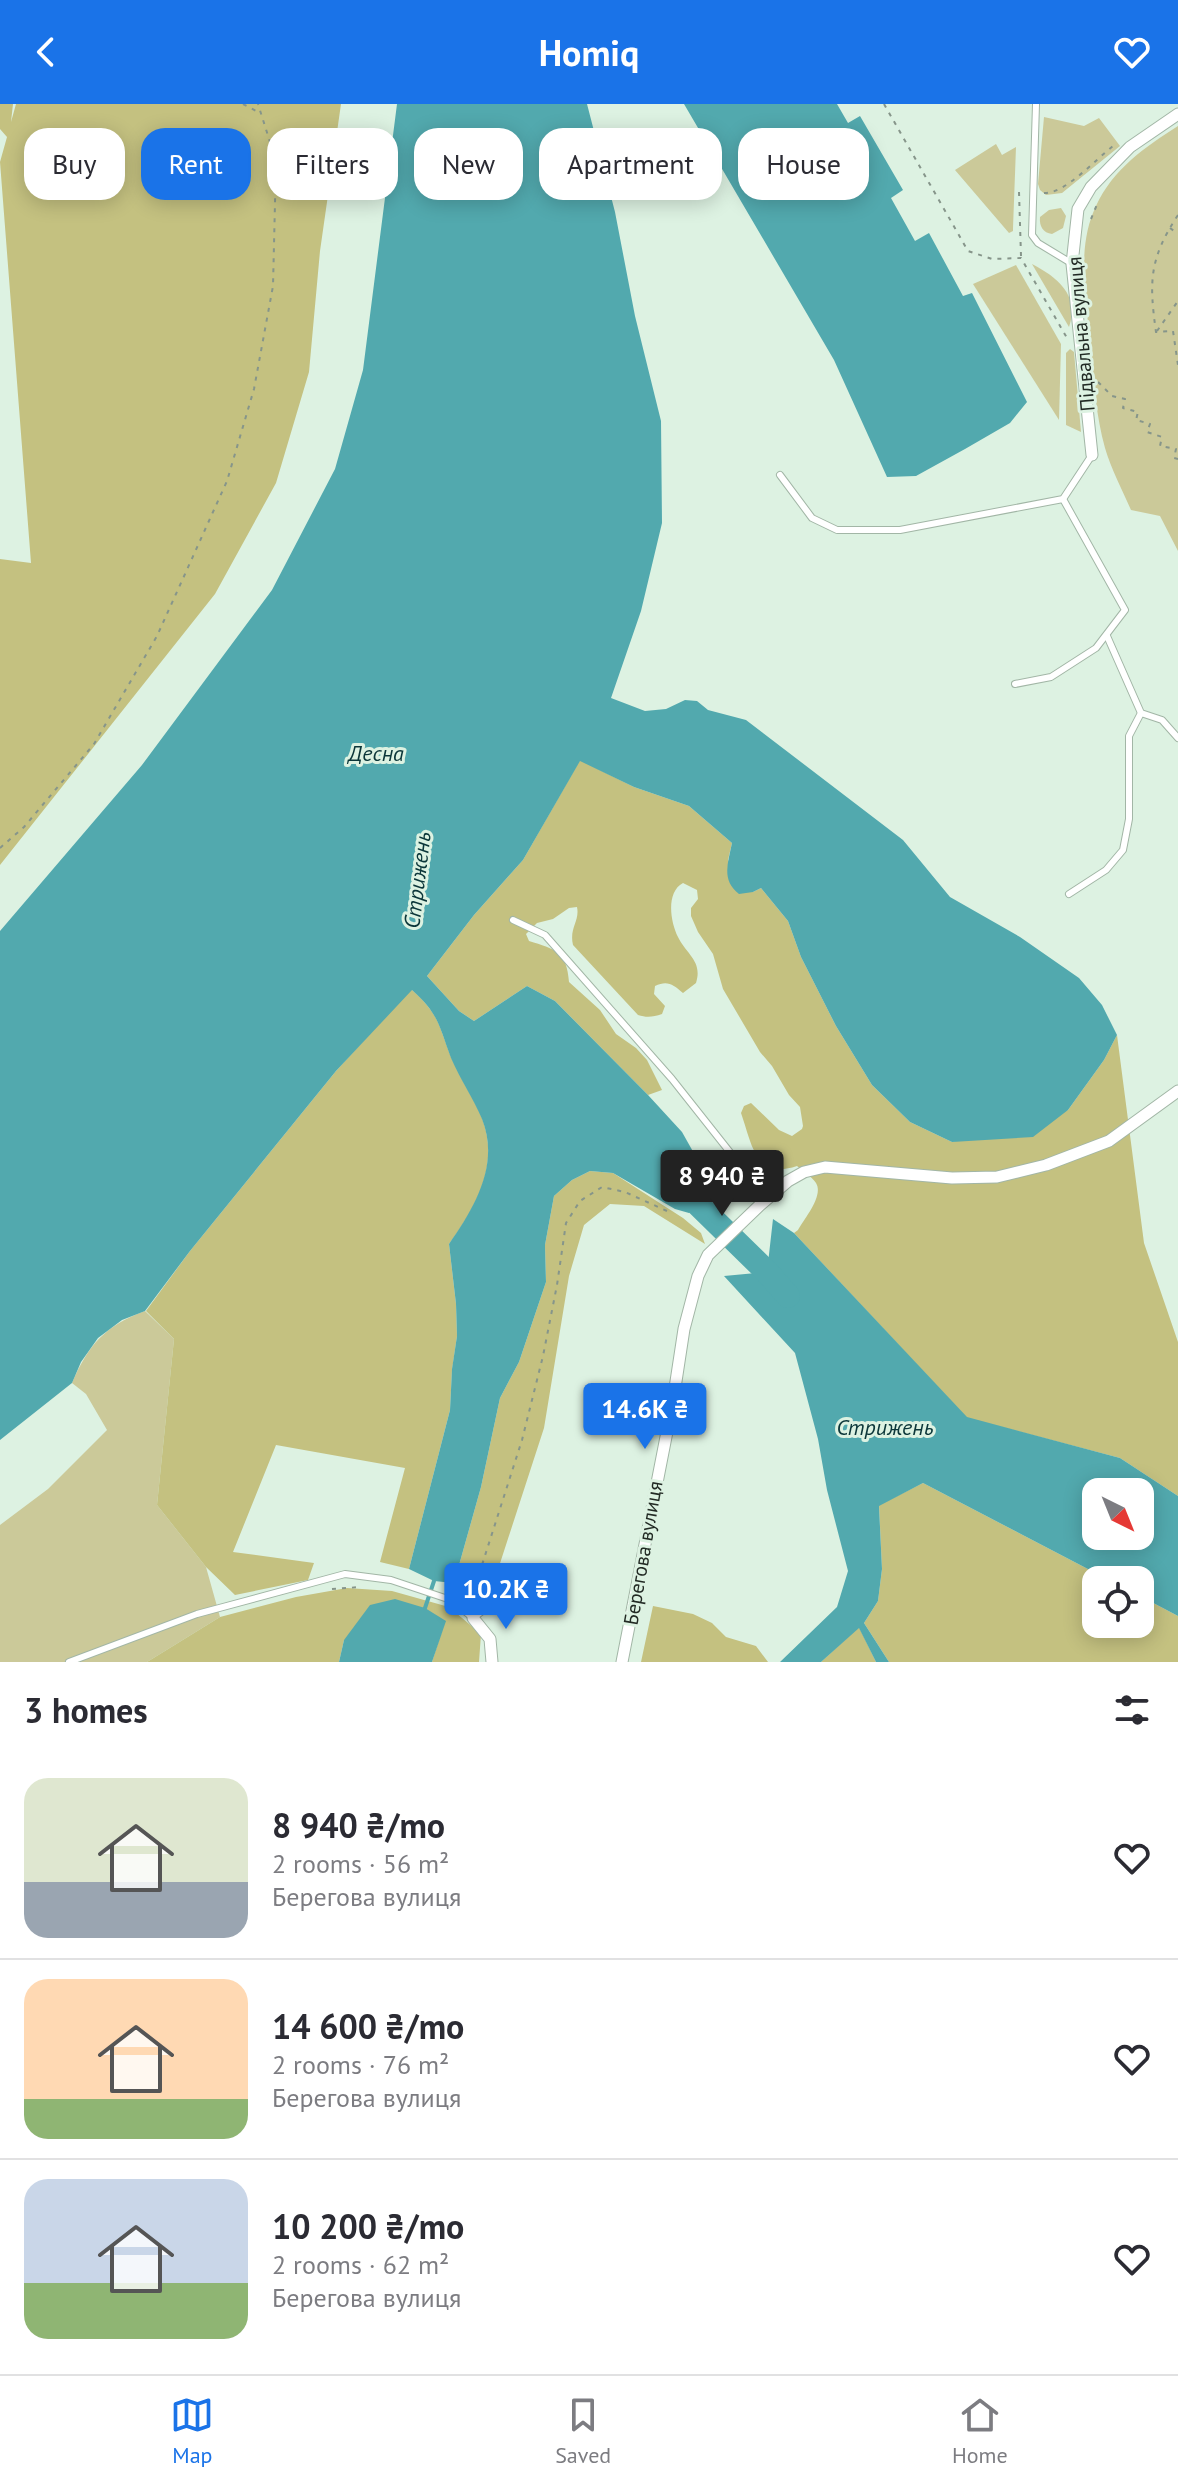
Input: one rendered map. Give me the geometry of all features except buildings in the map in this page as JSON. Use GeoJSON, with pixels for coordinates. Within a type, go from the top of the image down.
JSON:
{"type":"FeatureCollection","features":[{"type":"Feature","properties":{"kind":"street","name":"Підвальна вулиця"},"geometry":{"type":"LineString","coordinates":[[1092,455],[1072,264],[1078,209],[1091,187],[1130,147],[1178,114]]}},
{"type":"Feature","properties":{"kind":"street","name":"Берегова вулиця"},"geometry":{"type":"LineString","coordinates":[[622,1662],[684,1329],[698,1276],[708,1255],[763,1202],[804,1172],[825,1167],[952,1178],[997,1177],[1046,1165],[1109,1141],[1178,1091]]}},
{"type":"Feature","properties":{"kind":"street"},"geometry":{"type":"LineString","coordinates":[[473,1618],[490,1639],[492,1662]]}},
{"type":"Feature","properties":{"kind":"lane"},"geometry":{"type":"LineString","coordinates":[[1036,104],[1032,235],[1038,243],[1072,264]]}},
{"type":"Feature","properties":{"kind":"lane"},"geometry":{"type":"LineString","coordinates":[[780,475],[812,518],[837,530],[900,530],[1063,499],[1092,455]]}},
{"type":"Feature","properties":{"kind":"lane"},"geometry":{"type":"LineString","coordinates":[[1015,684],[1051,677],[1096,648],[1125,610],[1063,499]]}},
{"type":"Feature","properties":{"kind":"lane"},"geometry":{"type":"LineString","coordinates":[[1107,636],[1141,713],[1162,720],[1178,738]]}},
{"type":"Feature","properties":{"kind":"lane"},"geometry":{"type":"LineString","coordinates":[[1069,894],[1106,870],[1123,850],[1129,819],[1129,736],[1141,713]]}},
{"type":"Feature","properties":{"kind":"lane"},"geometry":{"type":"LineString","coordinates":[[513,920],[545,935],[672,1079],[763,1202]]}},
{"type":"Feature","properties":{"kind":"lane"},"geometry":{"type":"LineString","coordinates":[[69,1662],[197,1614],[345,1574],[391,1580],[451,1600],[473,1618],[481,1612],[493,1569]]}},
{"type":"Feature","properties":{"kind":"path"},"geometry":{"type":"LineString","coordinates":[[243,104],[261,114]]}},
{"type":"Feature","properties":{"kind":"path"},"geometry":{"type":"LineString","coordinates":[[0,848],[24,827],[94,744],[157,636],[227,481],[254,389],[273,286],[276,161],[258,104]]}},
{"type":"Feature","properties":{"kind":"path"},"geometry":{"type":"LineString","coordinates":[[884,104],[968,251],[992,259],[1021,258]]}},
{"type":"Feature","properties":{"kind":"path"},"geometry":{"type":"LineString","coordinates":[[1117,142],[1052,193],[1019,192],[1021,258],[1066,336],[1095,378],[1112,396],[1125,399],[1123,408],[1138,412],[1136,420],[1150,424],[1147,432],[1162,437],[1160,446],[1176,449],[1174,458],[1178,459]]}},
{"type":"Feature","properties":{"kind":"path"},"geometry":{"type":"LineString","coordinates":[[1089,223],[1101,197]]}},
{"type":"Feature","properties":{"kind":"path"},"geometry":{"type":"LineString","coordinates":[[1156,332],[1151,296],[1155,261],[1157,251],[1178,215]]}},
{"type":"Feature","properties":{"kind":"path"},"geometry":{"type":"LineString","coordinates":[[1170,228],[1178,234]]}},
{"type":"Feature","properties":{"kind":"path"},"geometry":{"type":"LineString","coordinates":[[1156,332],[1178,301]]}},
{"type":"Feature","properties":{"kind":"path"},"geometry":{"type":"LineString","coordinates":[[1173,331],[1178,365]]}},
{"type":"Feature","properties":{"kind":"path"},"geometry":{"type":"LineString","coordinates":[[1156,332],[1178,332]]}},
{"type":"Feature","properties":{"kind":"path"},"geometry":{"type":"LineString","coordinates":[[473,1593],[522,1440],[543,1356],[566,1223],[580,1201],[602,1187],[625,1192],[667,1211]]}},
{"type":"Feature","properties":{"kind":"shaded area"},"geometry":{"type":"Polygon","coordinates":[[[0,104],[13,104],[11,122],[16,104],[341,104],[338,128],[267,128],[267,200],[327,200],[309,372],[276,483],[215,594],[0,865],[0,559],[31,563],[0,162],[7,137],[0,129],[0,104]]]}},
{"type":"Feature","properties":{"kind":"shaded area"},"geometry":{"type":"Polygon","coordinates":[[[1044,117],[1084,126],[1099,118],[1120,146],[1062,193],[1046,195],[1038,184],[1044,117]]]}},
{"type":"Feature","properties":{"kind":"shaded area"},"geometry":{"type":"Polygon","coordinates":[[[1178,126],[1178,551],[1160,516],[1131,510],[1107,456],[1096,400],[1084,259],[1090,223],[1111,181],[1131,160],[1178,126]]]}},
{"type":"Feature","properties":{"kind":"shaded area"},"geometry":{"type":"Polygon","coordinates":[[[996,144],[1002,155],[1016,147],[1013,231],[1009,233],[955,170],[996,144]]]}},
{"type":"Feature","properties":{"kind":"shaded area"},"geometry":{"type":"Polygon","coordinates":[[[1061,208],[1066,216],[1063,228],[1052,234],[1044,231],[1040,217],[1049,210],[1061,208]]]}},
{"type":"Feature","properties":{"kind":"shaded area"},"geometry":{"type":"Polygon","coordinates":[[[1032,264],[1058,281],[1069,296],[1072,316],[1069,327],[1032,264]]]}},
{"type":"Feature","properties":{"kind":"shaded area"},"geometry":{"type":"Polygon","coordinates":[[[1016,265],[1061,344],[1059,420],[973,284],[1016,265]]]}},
{"type":"Feature","properties":{"kind":"shaded area"},"geometry":{"type":"Polygon","coordinates":[[[1070,349],[1074,352],[1081,432],[1066,425],[1066,353],[1070,349]]]}},
{"type":"Feature","properties":{"kind":"shaded area"},"geometry":{"type":"Polygon","coordinates":[[[580,760],[634,787],[689,806],[732,843],[728,860],[753,892],[761,888],[788,921],[801,957],[836,1026],[872,1085],[910,1122],[952,1142],[1068,1110],[1104,1060],[1117,1035],[1144,1243],[1178,1342],[1178,1496],[1120,1458],[967,1418],[794,1233],[815,1201],[816,1183],[797,1166],[783,1169],[764,1164],[752,1147],[741,1113],[744,1106],[751,1103],[779,1130],[792,1136],[803,1126],[800,1107],[760,1052],[723,989],[713,954],[691,916],[691,908],[698,899],[697,890],[683,883],[674,893],[671,907],[678,937],[697,969],[696,983],[683,993],[670,984],[655,986],[654,994],[665,1006],[662,1014],[656,1016],[638,1015],[573,945],[577,907],[537,923],[526,934],[529,941],[558,953],[566,964],[569,982],[600,1010],[616,1034],[647,1060],[662,1090],[648,1095],[555,1001],[527,986],[474,1021],[459,1011],[427,976],[474,915],[523,860],[580,760]]]}},
{"type":"Feature","properties":{"kind":"shaded area"},"geometry":{"type":"Polygon","coordinates":[[[411,989],[437,1020],[455,1065],[482,1118],[488,1152],[487,1169],[476,1200],[449,1244],[457,1336],[450,1410],[409,1569],[380,1562],[405,1468],[276,1445],[233,1552],[314,1563],[308,1580],[235,1595],[206,1567],[157,1505],[174,1339],[146,1311],[190,1251],[336,1071],[411,989]]]}},
{"type":"Feature","properties":{"kind":"shaded area"},"geometry":{"type":"Polygon","coordinates":[[[590,1171],[613,1173],[683,1218],[701,1233],[705,1244],[644,1206],[610,1204],[584,1225],[569,1276],[544,1428],[492,1588],[454,1583],[481,1487],[500,1398],[519,1362],[546,1282],[545,1245],[554,1196],[572,1180],[590,1171]]]}},
{"type":"Feature","properties":{"kind":"shaded area"},"geometry":{"type":"Polygon","coordinates":[[[145,1311],[174,1339],[157,1505],[206,1567],[220,1617],[147,1662],[0,1662],[0,1525],[48,1489],[107,1430],[86,1394],[72,1383],[85,1357],[100,1338],[119,1323],[145,1311]]]}},
{"type":"Feature","properties":{"kind":"shaded area"},"geometry":{"type":"Polygon","coordinates":[[[923,1483],[1082,1566],[1082,1638],[1154,1638],[1154,1603],[1178,1616],[1178,1662],[889,1662],[864,1623],[878,1601],[882,1569],[879,1505],[923,1483]]]}},
{"type":"Feature","properties":{"kind":"shaded area"},"geometry":{"type":"Polygon","coordinates":[[[347,1588],[392,1591],[449,1607],[481,1634],[479,1662],[432,1662],[445,1621],[344,1640],[339,1662],[147,1662],[220,1617],[296,1597],[347,1588]]]}},
{"type":"Feature","properties":{"kind":"shaded area"},"geometry":{"type":"Polygon","coordinates":[[[653,1606],[693,1614],[712,1623],[726,1637],[756,1646],[768,1662],[641,1662],[653,1606]]]}},
{"type":"Feature","properties":{"kind":"shaded area"},"geometry":{"type":"Polygon","coordinates":[[[859,1627],[876,1662],[821,1662],[859,1627]]]}},
{"type":"Feature","properties":{"kind":"water","name":"Десна"},"geometry":{"type":"Polygon","coordinates":[[[397,104],[587,104],[593,128],[539,128],[539,200],[612,200],[635,316],[661,421],[662,523],[641,611],[611,698],[645,711],[666,709],[685,700],[697,701],[708,710],[746,720],[903,840],[950,897],[1020,937],[1079,978],[1102,1005],[1117,1035],[1104,1060],[1068,1110],[1033,1137],[952,1142],[910,1122],[872,1085],[836,1026],[801,957],[788,921],[761,888],[739,894],[733,889],[727,871],[732,843],[689,806],[634,787],[580,761],[523,860],[474,915],[427,976],[459,1011],[474,1021],[527,986],[555,1001],[682,1132],[711,1190],[689,1213],[675,1209],[613,1173],[590,1171],[572,1180],[554,1196],[545,1245],[546,1282],[519,1362],[500,1398],[481,1487],[454,1583],[434,1581],[409,1569],[450,1410],[457,1336],[449,1244],[468,1215],[482,1184],[488,1152],[487,1136],[437,1021],[428,1006],[412,990],[336,1071],[145,1311],[122,1320],[98,1338],[81,1362],[72,1383],[0,1440],[0,931],[142,765],[272,590],[335,469],[363,370],[385,200],[398,200],[398,128],[394,128],[397,104]]]}},
{"type":"Feature","properties":{"kind":"water"},"geometry":{"type":"Polygon","coordinates":[[[684,104],[837,104],[848,123],[860,116],[867,128],[738,128],[738,196],[722,169],[722,128],[698,128],[684,104]]]}},
{"type":"Feature","properties":{"kind":"water"},"geometry":{"type":"Polygon","coordinates":[[[869,131],[903,190],[891,198],[915,241],[929,233],[963,296],[972,293],[1027,402],[1010,423],[916,476],[887,477],[834,360],[740,200],[869,200],[869,131]]]}},
{"type":"Feature","properties":{"kind":"water","name":"Стрижень"},"geometry":{"type":"Polygon","coordinates":[[[773,1219],[794,1233],[967,1417],[1120,1458],[1151,1478],[1082,1478],[1082,1550],[1154,1550],[1154,1480],[1178,1496],[1178,1616],[1154,1603],[1154,1566],[1082,1566],[923,1483],[879,1506],[882,1569],[878,1601],[864,1623],[889,1662],[876,1662],[859,1628],[821,1662],[780,1662],[837,1607],[848,1571],[795,1353],[724,1276],[767,1272],[773,1219]]]}},
{"type":"Feature","properties":{"kind":"water"},"geometry":{"type":"Polygon","coordinates":[[[395,1599],[425,1608],[446,1621],[432,1662],[339,1662],[344,1640],[370,1605],[395,1599]]]}},
{"type":"Feature","properties":{"kind":"waterway","name":"Стрижень"},"geometry":{"type":"LineString","coordinates":[[676,1183],[788,1296]]}},
{"type":"Feature","properties":{"kind":"waterway"},"geometry":{"type":"LineString","coordinates":[[425,1608],[434,1581]]}}]}
